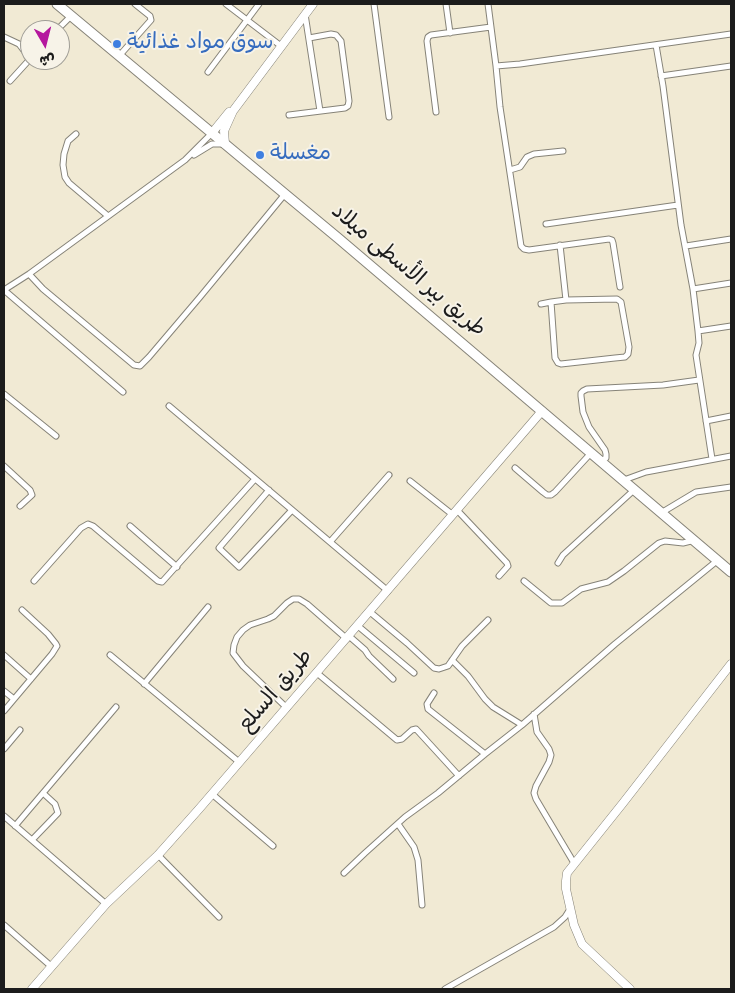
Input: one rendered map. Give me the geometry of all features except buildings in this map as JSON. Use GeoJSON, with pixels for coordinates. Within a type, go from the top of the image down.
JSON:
{"type":"FeatureCollection","features":[{"type":"Feature","properties":{"kind":"main road","name":"طريق بير الأسطى ميلاد"},"geometry":{"type":"LineString","coordinates":[[57,4],[338,238],[661,513],[731,570]]}},
{"type":"Feature","properties":{"kind":"street"},"geometry":{"type":"LineString","coordinates":[[119,56],[151,20],[150,16],[135,4]]}},
{"type":"Feature","properties":{"kind":"street"},"geometry":{"type":"LineString","coordinates":[[226,4],[281,46]]}},
{"type":"Feature","properties":{"kind":"street"},"geometry":{"type":"LineString","coordinates":[[208,72],[259,4]]}},
{"type":"Feature","properties":{"kind":"street"},"geometry":{"type":"LineString","coordinates":[[184,160],[212,144],[225,144],[224,131],[233,111],[313,4]]}},
{"type":"Feature","properties":{"kind":"street"},"geometry":{"type":"LineString","coordinates":[[374,4],[389,117]]}},
{"type":"Feature","properties":{"kind":"street"},"geometry":{"type":"LineString","coordinates":[[446,4],[450,33]]}},
{"type":"Feature","properties":{"kind":"street"},"geometry":{"type":"LineString","coordinates":[[488,4],[500,106],[521,246],[524,250],[529,250],[606,239],[612,240],[620,287]]}},
{"type":"Feature","properties":{"kind":"street"},"geometry":{"type":"LineString","coordinates":[[305,14],[320,111]]}},
{"type":"Feature","properties":{"kind":"street"},"geometry":{"type":"LineString","coordinates":[[67,20],[71,16]]}},
{"type":"Feature","properties":{"kind":"street"},"geometry":{"type":"LineString","coordinates":[[436,112],[428,37],[431,35],[491,27]]}},
{"type":"Feature","properties":{"kind":"street"},"geometry":{"type":"LineString","coordinates":[[289,115],[345,108],[348,106],[349,101],[341,41],[336,35],[331,34],[309,38]]}},
{"type":"Feature","properties":{"kind":"street"},"geometry":{"type":"LineString","coordinates":[[496,66],[731,34]]}},
{"type":"Feature","properties":{"kind":"street"},"geometry":{"type":"LineString","coordinates":[[4,37],[20,45]]}},
{"type":"Feature","properties":{"kind":"street"},"geometry":{"type":"LineString","coordinates":[[656,44],[678,204],[693,289],[699,343],[696,354],[712,459]]}},
{"type":"Feature","properties":{"kind":"street"},"geometry":{"type":"LineString","coordinates":[[661,76],[731,66]]}},
{"type":"Feature","properties":{"kind":"street"},"geometry":{"type":"LineString","coordinates":[[10,81],[20,70]]}},
{"type":"Feature","properties":{"kind":"street"},"geometry":{"type":"LineString","coordinates":[[124,392],[4,290],[184,160],[233,111]]}},
{"type":"Feature","properties":{"kind":"street"},"geometry":{"type":"LineString","coordinates":[[76,134],[68,142],[64,154],[65,177],[69,183],[108,216]]}},
{"type":"Feature","properties":{"kind":"street"},"geometry":{"type":"LineString","coordinates":[[510,170],[520,167],[527,157],[534,154],[563,150]]}},
{"type":"Feature","properties":{"kind":"street"},"geometry":{"type":"LineString","coordinates":[[28,274],[43,289],[134,365],[140,366],[156,350],[285,194]]}},
{"type":"Feature","properties":{"kind":"street"},"geometry":{"type":"LineString","coordinates":[[546,224],[678,204]]}},
{"type":"Feature","properties":{"kind":"street"},"geometry":{"type":"LineString","coordinates":[[686,246],[731,239]]}},
{"type":"Feature","properties":{"kind":"street"},"geometry":{"type":"LineString","coordinates":[[560,245],[566,300]]}},
{"type":"Feature","properties":{"kind":"street"},"geometry":{"type":"LineString","coordinates":[[693,289],[731,283]]}},
{"type":"Feature","properties":{"kind":"street"},"geometry":{"type":"LineString","coordinates":[[541,304],[551,302],[566,300],[614,298],[619,300],[629,347],[628,354],[624,357],[558,363],[555,358],[551,302]]}},
{"type":"Feature","properties":{"kind":"street"},"geometry":{"type":"LineString","coordinates":[[698,331],[731,326]]}},
{"type":"Feature","properties":{"kind":"street"},"geometry":{"type":"LineString","coordinates":[[601,461],[606,458],[605,450],[589,427],[583,412],[581,393],[583,391],[587,389],[663,385],[699,380]]}},
{"type":"Feature","properties":{"kind":"street"},"geometry":{"type":"LineString","coordinates":[[4,394],[56,436]]}},
{"type":"Feature","properties":{"kind":"street"},"geometry":{"type":"LineString","coordinates":[[169,406],[388,591]]}},
{"type":"Feature","properties":{"kind":"street","name":"طريق السلع"},"geometry":{"type":"LineString","coordinates":[[32,989],[106,904],[158,855],[212,794],[542,411]]}},
{"type":"Feature","properties":{"kind":"street"},"geometry":{"type":"LineString","coordinates":[[706,421],[731,416]]}},
{"type":"Feature","properties":{"kind":"street"},"geometry":{"type":"LineString","coordinates":[[515,468],[547,495],[555,492],[591,453]]}},
{"type":"Feature","properties":{"kind":"street"},"geometry":{"type":"LineString","coordinates":[[624,480],[646,472],[731,456]]}},
{"type":"Feature","properties":{"kind":"street"},"geometry":{"type":"LineString","coordinates":[[4,466],[30,490],[32,495],[20,506]]}},
{"type":"Feature","properties":{"kind":"street"},"geometry":{"type":"LineString","coordinates":[[330,542],[388,474]]}},
{"type":"Feature","properties":{"kind":"street"},"geometry":{"type":"LineString","coordinates":[[34,581],[81,528],[88,524],[93,526],[158,582],[162,582],[255,479]]}},
{"type":"Feature","properties":{"kind":"street"},"geometry":{"type":"LineString","coordinates":[[410,480],[455,513],[507,562],[508,566],[499,576]]}},
{"type":"Feature","properties":{"kind":"street"},"geometry":{"type":"LineString","coordinates":[[661,513],[696,492],[731,487]]}},
{"type":"Feature","properties":{"kind":"street"},"geometry":{"type":"LineString","coordinates":[[269,490],[218,548],[239,566],[292,510]]}},
{"type":"Feature","properties":{"kind":"street"},"geometry":{"type":"LineString","coordinates":[[558,563],[563,555],[634,490]]}},
{"type":"Feature","properties":{"kind":"street"},"geometry":{"type":"LineString","coordinates":[[130,526],[176,567]]}},
{"type":"Feature","properties":{"kind":"street"},"geometry":{"type":"LineString","coordinates":[[524,581],[551,603],[562,603],[581,589],[608,582],[624,572],[659,543],[665,541],[683,543],[695,540]]}},
{"type":"Feature","properties":{"kind":"street"},"geometry":{"type":"LineString","coordinates":[[344,873],[398,824],[459,776],[718,560]]}},
{"type":"Feature","properties":{"kind":"street"},"geometry":{"type":"LineString","coordinates":[[287,708],[233,653],[236,637],[243,630],[250,625],[274,616],[287,603],[293,600],[299,599],[307,604],[365,650],[393,679]]}},
{"type":"Feature","properties":{"kind":"street"},"geometry":{"type":"LineString","coordinates":[[144,684],[208,607]]}},
{"type":"Feature","properties":{"kind":"street"},"geometry":{"type":"LineString","coordinates":[[4,711],[57,646],[48,634],[22,610]]}},
{"type":"Feature","properties":{"kind":"street"},"geometry":{"type":"LineString","coordinates":[[370,612],[434,668],[439,669],[448,666],[462,646],[488,620]]}},
{"type":"Feature","properties":{"kind":"street"},"geometry":{"type":"LineString","coordinates":[[358,626],[414,673]]}},
{"type":"Feature","properties":{"kind":"street"},"geometry":{"type":"LineString","coordinates":[[4,655],[31,679]]}},
{"type":"Feature","properties":{"kind":"street"},"geometry":{"type":"LineString","coordinates":[[110,655],[239,762]]}},
{"type":"Feature","properties":{"kind":"street"},"geometry":{"type":"LineString","coordinates":[[452,660],[468,676],[493,707],[522,724]]}},
{"type":"Feature","properties":{"kind":"street"},"geometry":{"type":"LineString","coordinates":[[630,989],[582,944],[574,925],[566,882],[567,873],[624,804],[731,664]]}},
{"type":"Feature","properties":{"kind":"street"},"geometry":{"type":"LineString","coordinates":[[317,673],[397,740],[402,739],[412,730],[416,729],[459,776]]}},
{"type":"Feature","properties":{"kind":"street"},"geometry":{"type":"LineString","coordinates":[[4,691],[14,699]]}},
{"type":"Feature","properties":{"kind":"street"},"geometry":{"type":"LineString","coordinates":[[434,693],[427,704],[428,709],[485,754]]}},
{"type":"Feature","properties":{"kind":"street"},"geometry":{"type":"LineString","coordinates":[[15,826],[116,707]]}},
{"type":"Feature","properties":{"kind":"street"},"geometry":{"type":"LineString","coordinates":[[534,714],[537,732],[551,755],[534,793],[574,863]]}},
{"type":"Feature","properties":{"kind":"street"},"geometry":{"type":"LineString","coordinates":[[4,750],[20,730]]}},
{"type":"Feature","properties":{"kind":"street"},"geometry":{"type":"LineString","coordinates":[[32,840],[58,813],[55,804],[43,793]]}},
{"type":"Feature","properties":{"kind":"street"},"geometry":{"type":"LineString","coordinates":[[212,794],[273,846]]}},
{"type":"Feature","properties":{"kind":"street"},"geometry":{"type":"LineString","coordinates":[[4,816],[106,904]]}},
{"type":"Feature","properties":{"kind":"street"},"geometry":{"type":"LineString","coordinates":[[398,824],[414,847],[418,860],[422,905]]}},
{"type":"Feature","properties":{"kind":"street"},"geometry":{"type":"LineString","coordinates":[[158,855],[219,917]]}},
{"type":"Feature","properties":{"kind":"street"},"geometry":{"type":"LineString","coordinates":[[445,989],[554,927],[571,909]]}},
{"type":"Feature","properties":{"kind":"street"},"geometry":{"type":"LineString","coordinates":[[4,925],[52,967]]}},
{"type":"Feature","properties":{"kind":"place","name":"سوق مواد غذائية"},"geometry":{"type":"Point","coordinates":[117,44]}},
{"type":"Feature","properties":{"kind":"place","name":"مغسلة"},"geometry":{"type":"Point","coordinates":[260,155]}}]}
